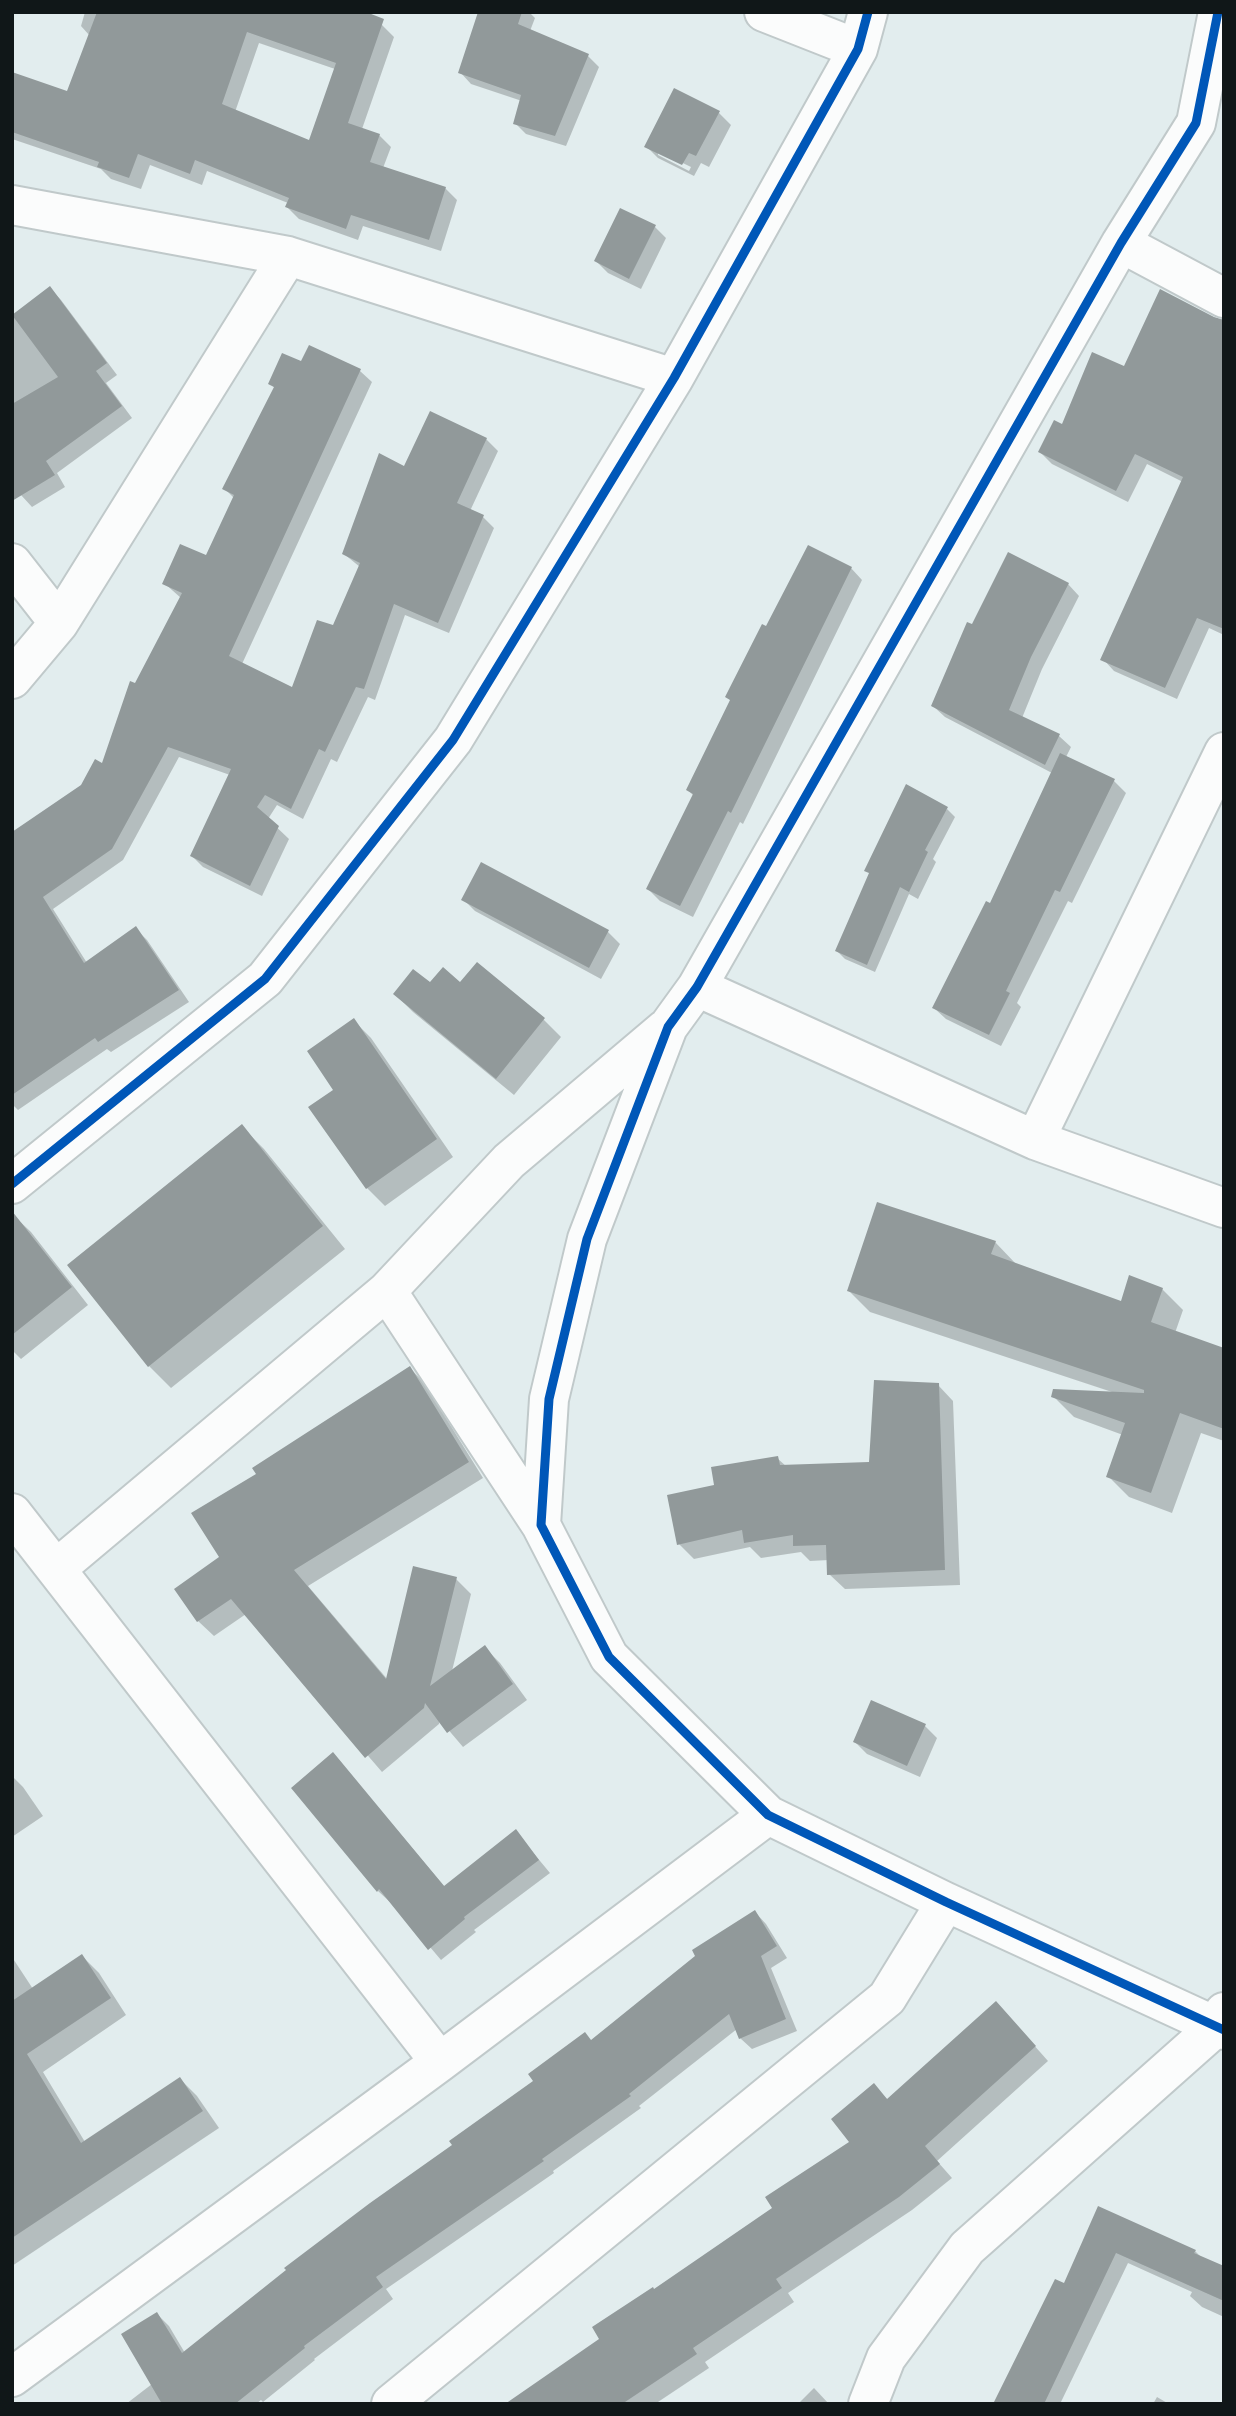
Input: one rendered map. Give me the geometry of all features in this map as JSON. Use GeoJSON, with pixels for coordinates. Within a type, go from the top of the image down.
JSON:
{"type":"FeatureCollection","features":[{"type":"Feature","properties":{"kind":"street"},"geometry":{"type":"LineString","coordinates":[[764,12],[858,49]]}},
{"type":"Feature","properties":{"kind":"street"},"geometry":{"type":"LineString","coordinates":[[12,1184],[265,979],[453,740],[674,378],[858,49],[868,12]]}},
{"type":"Feature","properties":{"kind":"street"},"geometry":{"type":"LineString","coordinates":[[56,1569],[387,1291],[509,1161],[668,1027],[697,987],[1121,243],[1210,122],[1218,12]]}},
{"type":"Feature","properties":{"kind":"street"},"geometry":{"type":"LineString","coordinates":[[12,205],[288,256],[674,378]]}},
{"type":"Feature","properties":{"kind":"street"},"geometry":{"type":"LineString","coordinates":[[1121,243],[1224,298]]}},
{"type":"Feature","properties":{"kind":"street"},"geometry":{"type":"LineString","coordinates":[[12,679],[59,623],[288,256]]}},
{"type":"Feature","properties":{"kind":"street"},"geometry":{"type":"LineString","coordinates":[[12,563],[59,623]]}},
{"type":"Feature","properties":{"kind":"street"},"geometry":{"type":"LineString","coordinates":[[1035,1140],[1224,752]]}},
{"type":"Feature","properties":{"kind":"street"},"geometry":{"type":"LineString","coordinates":[[697,987],[1035,1140],[1224,1208]]}},
{"type":"Feature","properties":{"kind":"street"},"geometry":{"type":"LineString","coordinates":[[541,1525],[549,1399],[587,1239],[668,1027]]}},
{"type":"Feature","properties":{"kind":"street"},"geometry":{"type":"LineString","coordinates":[[387,1291],[541,1525],[608,1657],[768,1815],[946,1902],[1221,2023],[967,2248],[886,2358],[868,2404]]}},
{"type":"Feature","properties":{"kind":"street"},"geometry":{"type":"LineString","coordinates":[[12,1513],[440,2062]]}},
{"type":"Feature","properties":{"kind":"street"},"geometry":{"type":"LineString","coordinates":[[12,2377],[440,2062],[768,1815]]}},
{"type":"Feature","properties":{"kind":"street"},"geometry":{"type":"LineString","coordinates":[[391,2404],[887,1998],[946,1902]]}},
{"type":"Feature","properties":{"kind":"building"},"geometry":{"type":"Polygon","coordinates":[[[97,12],[366,12],[384,19],[348,123],[380,134],[370,162],[446,187],[429,240],[351,215],[346,229],[285,207],[289,198],[195,160],[190,174],[138,154],[129,178],[97,167],[99,162],[12,132],[12,72],[67,91],[97,12]],[[247,32],[222,104],[309,140],[336,63],[247,32]]]}},
{"type":"Feature","properties":{"kind":"building"},"geometry":{"type":"Polygon","coordinates":[[[478,12],[522,12],[518,24],[589,54],[555,136],[513,124],[521,95],[458,73],[478,12]]]}},
{"type":"Feature","properties":{"kind":"building"},"geometry":{"type":"Polygon","coordinates":[[[674,88],[720,111],[696,156],[689,153],[682,165],[644,147],[674,88]]]}},
{"type":"Feature","properties":{"kind":"building"},"geometry":{"type":"Polygon","coordinates":[[[620,208],[656,225],[629,279],[594,261],[620,208]]]}},
{"type":"Feature","properties":{"kind":"building"},"geometry":{"type":"Polygon","coordinates":[[[50,286],[107,363],[96,371],[122,406],[46,461],[55,475],[12,501],[12,404],[58,377],[12,315],[50,286]]]}},
{"type":"Feature","properties":{"kind":"building"},"geometry":{"type":"Polygon","coordinates":[[[1160,289],[1224,320],[1224,629],[1197,618],[1165,688],[1100,660],[1183,477],[1135,454],[1116,491],[1038,452],[1054,420],[1062,424],[1092,352],[1124,366],[1160,289]]]}},
{"type":"Feature","properties":{"kind":"building"},"geometry":{"type":"Polygon","coordinates":[[[309,345],[361,369],[229,656],[292,687],[317,620],[333,625],[360,563],[342,554],[379,453],[404,466],[430,411],[487,438],[457,503],[484,515],[438,623],[394,604],[364,689],[356,687],[325,752],[319,749],[291,809],[265,795],[257,807],[279,826],[250,886],[190,856],[231,769],[168,747],[112,849],[43,897],[84,963],[136,926],[179,990],[98,1042],[95,1038],[12,1095],[12,832],[81,785],[95,759],[102,763],[130,681],[135,683],[182,593],[162,584],[180,544],[206,555],[234,495],[222,489],[274,387],[268,384],[282,353],[301,361],[309,345]]]}},
{"type":"Feature","properties":{"kind":"building"},"geometry":{"type":"Polygon","coordinates":[[[808,545],[852,567],[731,813],[728,811],[680,906],[646,889],[693,794],[686,790],[730,700],[725,697],[762,624],[766,626],[808,545]]]}},
{"type":"Feature","properties":{"kind":"building"},"geometry":{"type":"Polygon","coordinates":[[[1008,552],[1069,583],[1031,657],[1009,710],[1060,734],[1045,765],[931,706],[967,622],[972,624],[1008,552]]]}},
{"type":"Feature","properties":{"kind":"building"},"geometry":{"type":"Polygon","coordinates":[[[1060,753],[1115,779],[1060,892],[1055,890],[1006,991],[1010,993],[989,1035],[932,1008],[986,901],[990,903],[1060,753]]]}},
{"type":"Feature","properties":{"kind":"building"},"geometry":{"type":"Polygon","coordinates":[[[906,784],[948,807],[925,850],[928,852],[909,892],[900,887],[867,965],[835,951],[869,873],[864,871],[906,784]]]}},
{"type":"Feature","properties":{"kind":"building"},"geometry":{"type":"Polygon","coordinates":[[[481,862],[609,930],[589,968],[461,900],[481,862]]]}},
{"type":"Feature","properties":{"kind":"building"},"geometry":{"type":"Polygon","coordinates":[[[477,962],[545,1018],[496,1079],[393,994],[413,969],[430,982],[443,967],[460,982],[477,962]]]}},
{"type":"Feature","properties":{"kind":"building"},"geometry":{"type":"Polygon","coordinates":[[[354,1018],[437,1139],[366,1189],[308,1107],[333,1090],[307,1051],[354,1018]]]}},
{"type":"Feature","properties":{"kind":"building"},"geometry":{"type":"Polygon","coordinates":[[[242,1124],[323,1226],[148,1367],[67,1265],[242,1124]]]}},
{"type":"Feature","properties":{"kind":"building"},"geometry":{"type":"Polygon","coordinates":[[[877,1202],[996,1241],[991,1254],[1121,1301],[1129,1275],[1163,1288],[1151,1322],[1224,1348],[1224,1429],[1180,1413],[1151,1493],[1106,1477],[1125,1423],[1051,1397],[1053,1389],[1144,1393],[1144,1390],[847,1291],[877,1202]]]}},
{"type":"Feature","properties":{"kind":"building"},"geometry":{"type":"Polygon","coordinates":[[[12,1211],[72,1287],[12,1335],[12,1211]]]}},
{"type":"Feature","properties":{"kind":"building"},"geometry":{"type":"Polygon","coordinates":[[[410,1366],[469,1462],[294,1570],[386,1679],[413,1566],[457,1577],[430,1686],[485,1645],[513,1684],[447,1733],[425,1703],[424,1708],[365,1758],[231,1599],[197,1622],[174,1589],[219,1557],[191,1513],[256,1474],[252,1468],[410,1366]]]}},
{"type":"Feature","properties":{"kind":"building"},"geometry":{"type":"Polygon","coordinates":[[[874,1380],[939,1383],[945,1570],[827,1575],[826,1545],[793,1546],[793,1535],[744,1543],[742,1530],[677,1545],[667,1495],[714,1485],[711,1467],[778,1456],[780,1465],[869,1462],[874,1380]]]}},
{"type":"Feature","properties":{"kind":"building"},"geometry":{"type":"Polygon","coordinates":[[[871,1700],[926,1724],[907,1766],[853,1742],[871,1700]]]}},
{"type":"Feature","properties":{"kind":"building"},"geometry":{"type":"Polygon","coordinates":[[[333,1752],[444,1886],[516,1829],[539,1860],[464,1917],[465,1919],[428,1950],[291,1788],[333,1752]]]}},
{"type":"Feature","properties":{"kind":"building"},"geometry":{"type":"Polygon","coordinates":[[[755,1910],[777,1946],[761,1956],[786,2019],[739,2039],[729,2014],[629,2094],[631,2096],[542,2159],[544,2161],[376,2277],[383,2287],[304,2346],[305,2348],[235,2404],[162,2404],[121,2334],[157,2312],[182,2353],[286,2270],[284,2268],[452,2145],[449,2141],[533,2081],[528,2074],[585,2032],[591,2040],[695,1956],[692,1950],[755,1910]]]}},
{"type":"Feature","properties":{"kind":"building"},"geometry":{"type":"Polygon","coordinates":[[[82,1954],[111,1998],[27,2054],[81,2143],[180,2077],[203,2111],[12,2238],[12,2001],[82,1954]]]}},
{"type":"Feature","properties":{"kind":"building"},"geometry":{"type":"Polygon","coordinates":[[[996,2001],[1036,2046],[925,2146],[940,2164],[899,2197],[776,2279],[782,2288],[693,2348],[697,2354],[622,2404],[505,2404],[599,2339],[592,2327],[653,2287],[654,2289],[772,2208],[765,2197],[849,2142],[831,2119],[874,2083],[887,2099],[996,2001]]]}},
{"type":"Feature","properties":{"kind":"building"},"geometry":{"type":"Polygon","coordinates":[[[1098,2206],[1196,2250],[1194,2253],[1224,2266],[1224,2301],[1116,2253],[1044,2404],[993,2404],[1055,2279],[1064,2283],[1098,2206]]]}},
{"type":"Feature","properties":{"kind":"cycle path"},"geometry":{"type":"LineString","coordinates":[[12,1184],[265,979],[453,740],[674,378],[858,49],[868,12]]}},
{"type":"Feature","properties":{"kind":"cycle path"},"geometry":{"type":"LineString","coordinates":[[1218,12],[1196,123],[1121,243],[697,987],[668,1027],[587,1239],[549,1399],[541,1525],[609,1657],[768,1815],[946,1902],[1224,2030]]}}]}
